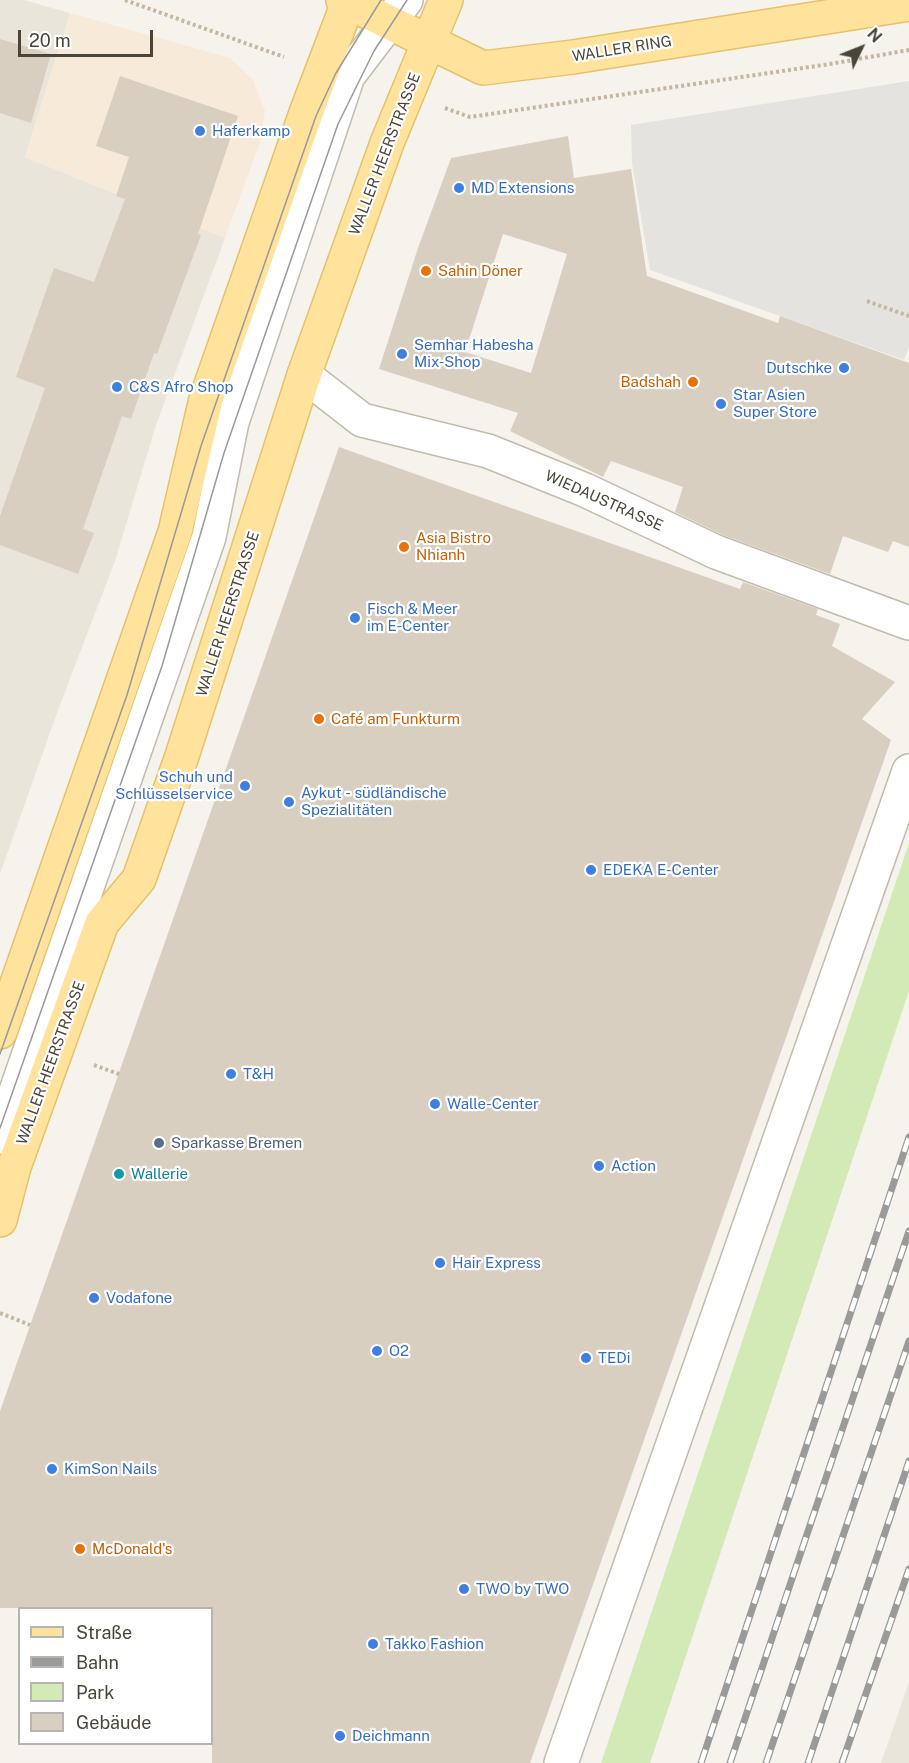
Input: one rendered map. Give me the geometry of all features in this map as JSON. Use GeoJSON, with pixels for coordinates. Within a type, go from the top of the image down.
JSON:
{"type":"FeatureCollection","features":[{"type":"Feature","properties":{"kind":"main road","name":"WALLER HEERSTRASSE"},"geometry":{"type":"LineString","coordinates":[[0,1220],[18,1156],[102,923],[139,879],[182,756],[304,375],[387,143],[446,0]]}},
{"type":"Feature","properties":{"kind":"main road","name":"WALLER RING"},"geometry":{"type":"LineString","coordinates":[[372,5],[430,41],[483,68],[573,57],[909,4]]}},
{"type":"Feature","properties":{"kind":"main road"},"geometry":{"type":"LineString","coordinates":[[0,1032],[175,532],[206,399],[321,69],[372,5]]}},
{"type":"Feature","properties":{"kind":"street"},"geometry":{"type":"LineString","coordinates":[[0,1137],[209,537],[232,422],[372,5]]}},
{"type":"Feature","properties":{"kind":"street","name":"WIEDAUSTRASSE"},"geometry":{"type":"LineString","coordinates":[[304,375],[362,420],[488,451],[585,490],[716,552],[909,623]]}},
{"type":"Feature","properties":{"kind":"street"},"geometry":{"type":"LineString","coordinates":[[561,1763],[909,771]]}},
{"type":"Feature","properties":{"kind":"path"},"geometry":{"type":"LineString","coordinates":[[125,0],[272,54],[321,69]]}},
{"type":"Feature","properties":{"kind":"path"},"geometry":{"type":"LineString","coordinates":[[867,301],[909,316]]}},
{"type":"Feature","properties":{"kind":"path"},"geometry":{"type":"LineString","coordinates":[[0,1313],[30,1324]]}},
{"type":"Feature","properties":{"kind":"shaded area"},"geometry":{"type":"Polygon","coordinates":[[[0,0],[24,0],[70,13],[25,157],[225,238],[156,425],[115,561],[58,710],[0,874],[0,0]]]}},
{"type":"Feature","properties":{"kind":"shaded area"},"geometry":{"type":"Polygon","coordinates":[[[70,13],[230,58],[253,80],[265,111],[260,142],[225,238],[25,157],[70,13]]]}},
{"type":"Feature","properties":{"kind":"shaded area"},"geometry":{"type":"Polygon","coordinates":[[[909,81],[909,347],[904,360],[650,270],[632,163],[631,125],[909,81]]]}},
{"type":"Feature","properties":{"kind":"shaded area"},"geometry":{"type":"Polygon","coordinates":[[[909,1682],[909,1763],[881,1763],[909,1682]]]}},
{"type":"Feature","properties":{"kind":"green space"},"geometry":{"type":"Polygon","coordinates":[[[909,843],[909,991],[650,1763],[601,1763],[909,843]]]}},
{"type":"Feature","properties":{"kind":"building"},"geometry":{"type":"Polygon","coordinates":[[[0,39],[51,54],[31,123],[0,113],[0,39]]]}},
{"type":"Feature","properties":{"kind":"building"},"geometry":{"type":"Polygon","coordinates":[[[120,76],[238,116],[198,234],[201,235],[157,354],[154,353],[131,419],[122,416],[83,529],[94,533],[78,574],[0,545],[0,516],[45,388],[16,377],[54,268],[94,282],[125,199],[116,196],[129,157],[96,146],[120,76]]]}},
{"type":"Feature","properties":{"kind":"building"},"geometry":{"type":"Polygon","coordinates":[[[568,136],[574,178],[631,169],[647,276],[778,323],[780,316],[909,363],[909,547],[893,541],[888,552],[843,536],[830,574],[723,535],[675,512],[683,487],[611,461],[603,477],[510,431],[518,413],[379,369],[418,248],[451,158],[568,136]],[[503,234],[465,352],[531,373],[567,254],[503,234]]]}},
{"type":"Feature","properties":{"kind":"building","name":"Walle-Center"},"geometry":{"type":"Polygon","coordinates":[[[339,447],[740,589],[743,582],[818,609],[816,615],[840,624],[832,646],[895,682],[862,719],[891,740],[530,1763],[212,1763],[213,1607],[0,1608],[0,1411],[339,447]]]}},
{"type":"Feature","properties":{"kind":"tram line"},"geometry":{"type":"LineString","coordinates":[[0,1054],[127,695],[201,446],[316,116],[336,73],[381,0]]}},
{"type":"Feature","properties":{"kind":"tram line"},"geometry":{"type":"LineString","coordinates":[[0,1128],[162,666],[224,453],[338,124],[374,51],[407,0]]}},
{"type":"Feature","properties":{"kind":"railway"},"geometry":{"type":"LineString","coordinates":[[701,1763],[909,1137]]}},
{"type":"Feature","properties":{"kind":"railway"},"geometry":{"type":"LineString","coordinates":[[730,1763],[909,1231]]}},
{"type":"Feature","properties":{"kind":"railway"},"geometry":{"type":"LineString","coordinates":[[766,1763],[909,1341]]}},
{"type":"Feature","properties":{"kind":"railway"},"geometry":{"type":"LineString","coordinates":[[808,1763],[909,1461]]}},
{"type":"Feature","properties":{"kind":"railway"},"geometry":{"type":"LineString","coordinates":[[842,1763],[909,1569]]}},
{"type":"Feature","properties":{"kind":"place","name":"Haferkamp"},"geometry":{"type":"Point","coordinates":[200,131]}},
{"type":"Feature","properties":{"kind":"place","name":"MD Extensions"},"geometry":{"type":"Point","coordinates":[459,188]}},
{"type":"Feature","properties":{"kind":"place","name":"Sahin Döner"},"geometry":{"type":"Point","coordinates":[426,271]}},
{"type":"Feature","properties":{"kind":"place","name":"Semhar Habesha Mix-Shop"},"geometry":{"type":"Point","coordinates":[402,354]}},
{"type":"Feature","properties":{"kind":"place","name":"Dutschke"},"geometry":{"type":"Point","coordinates":[844,368]}},
{"type":"Feature","properties":{"kind":"place","name":"Badshah"},"geometry":{"type":"Point","coordinates":[693,382]}},
{"type":"Feature","properties":{"kind":"place","name":"C&S Afro Shop"},"geometry":{"type":"Point","coordinates":[117,387]}},
{"type":"Feature","properties":{"kind":"place","name":"Star Asien Super Store"},"geometry":{"type":"Point","coordinates":[721,404]}},
{"type":"Feature","properties":{"kind":"place","name":"Asia Bistro Nhianh"},"geometry":{"type":"Point","coordinates":[404,547]}},
{"type":"Feature","properties":{"kind":"place","name":"Fisch & Meer im E-Center"},"geometry":{"type":"Point","coordinates":[355,618]}},
{"type":"Feature","properties":{"kind":"place","name":"Café am Funkturm"},"geometry":{"type":"Point","coordinates":[319,719]}},
{"type":"Feature","properties":{"kind":"place","name":"Schuh und Schlüsselservice"},"geometry":{"type":"Point","coordinates":[245,786]}},
{"type":"Feature","properties":{"kind":"place","name":"Aykut - südländische Spezialitäten"},"geometry":{"type":"Point","coordinates":[289,802]}},
{"type":"Feature","properties":{"kind":"place","name":"EDEKA E-Center"},"geometry":{"type":"Point","coordinates":[591,870]}},
{"type":"Feature","properties":{"kind":"place","name":"T&H"},"geometry":{"type":"Point","coordinates":[231,1074]}},
{"type":"Feature","properties":{"kind":"place","name":"Walle-Center"},"geometry":{"type":"Point","coordinates":[435,1104]}},
{"type":"Feature","properties":{"kind":"place","name":"Sparkasse Bremen"},"geometry":{"type":"Point","coordinates":[159,1143]}},
{"type":"Feature","properties":{"kind":"place","name":"Action"},"geometry":{"type":"Point","coordinates":[599,1166]}},
{"type":"Feature","properties":{"kind":"place","name":"Wallerie"},"geometry":{"type":"Point","coordinates":[119,1174]}},
{"type":"Feature","properties":{"kind":"place","name":"Hair Express"},"geometry":{"type":"Point","coordinates":[440,1263]}},
{"type":"Feature","properties":{"kind":"place","name":"Vodafone"},"geometry":{"type":"Point","coordinates":[94,1298]}},
{"type":"Feature","properties":{"kind":"place","name":"O2"},"geometry":{"type":"Point","coordinates":[377,1351]}},
{"type":"Feature","properties":{"kind":"place","name":"TEDi"},"geometry":{"type":"Point","coordinates":[586,1358]}},
{"type":"Feature","properties":{"kind":"place","name":"KimSon Nails"},"geometry":{"type":"Point","coordinates":[52,1469]}},
{"type":"Feature","properties":{"kind":"place","name":"McDonald's"},"geometry":{"type":"Point","coordinates":[80,1549]}},
{"type":"Feature","properties":{"kind":"place","name":"TWO by TWO"},"geometry":{"type":"Point","coordinates":[464,1589]}},
{"type":"Feature","properties":{"kind":"place","name":"Takko Fashion"},"geometry":{"type":"Point","coordinates":[373,1644]}},
{"type":"Feature","properties":{"kind":"place","name":"Deichmann"},"geometry":{"type":"Point","coordinates":[340,1736]}}]}
